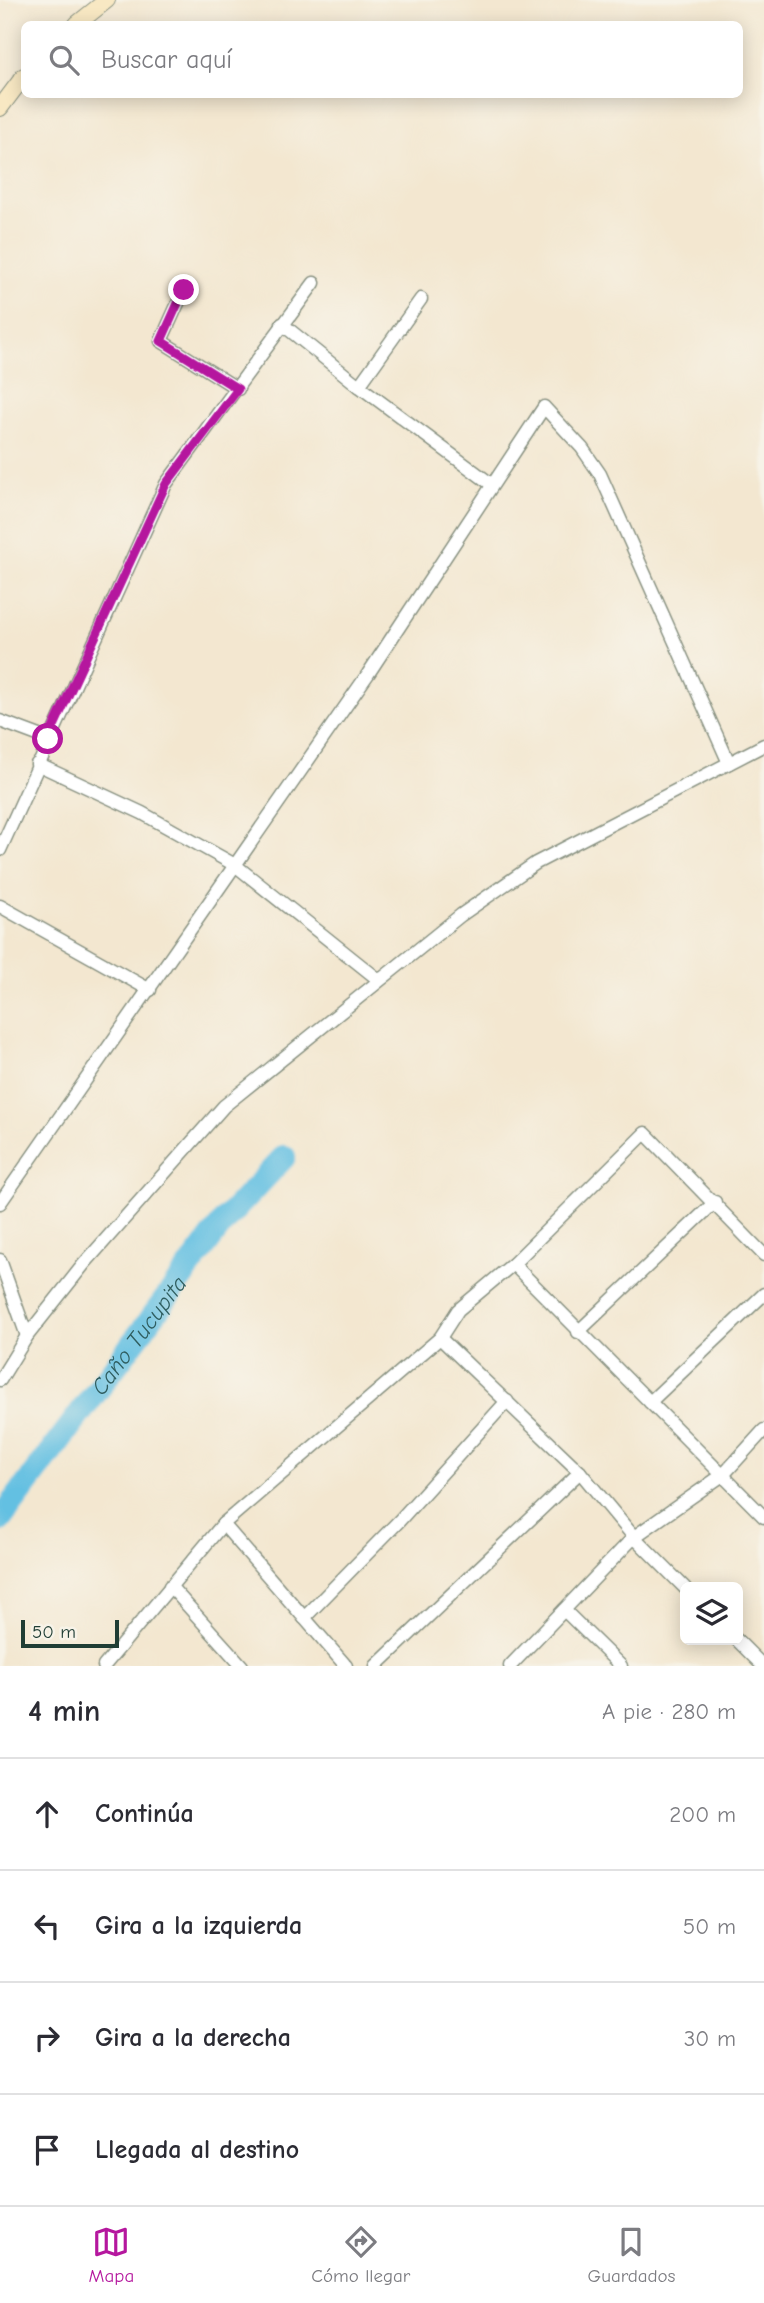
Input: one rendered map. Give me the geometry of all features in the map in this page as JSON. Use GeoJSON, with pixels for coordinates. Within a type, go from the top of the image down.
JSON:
{"type":"FeatureCollection","features":[{"type":"Feature","properties":{"kind":"street"},"geometry":{"type":"LineString","coordinates":[[81,21],[107,0]]}},
{"type":"Feature","properties":{"kind":"street"},"geometry":{"type":"LineString","coordinates":[[0,108],[21,80]]}},
{"type":"Feature","properties":{"kind":"street"},"geometry":{"type":"LineString","coordinates":[[0,850],[48,739],[166,484],[314,283]]}},
{"type":"Feature","properties":{"kind":"street"},"geometry":{"type":"LineString","coordinates":[[184,290],[161,341],[238,389]]}},
{"type":"Feature","properties":{"kind":"street"},"geometry":{"type":"LineString","coordinates":[[359,386],[421,299]]}},
{"type":"Feature","properties":{"kind":"street"},"geometry":{"type":"LineString","coordinates":[[282,324],[359,386],[491,484]]}},
{"type":"Feature","properties":{"kind":"street"},"geometry":{"type":"LineString","coordinates":[[0,1203],[368,674],[544,407],[582,447],[600,474],[729,763]]}},
{"type":"Feature","properties":{"kind":"street"},"geometry":{"type":"LineString","coordinates":[[0,721],[48,739]]}},
{"type":"Feature","properties":{"kind":"street"},"geometry":{"type":"LineString","coordinates":[[0,1380],[27,1336],[84,1264],[224,1106],[461,915],[536,863],[764,745]]}},
{"type":"Feature","properties":{"kind":"street"},"geometry":{"type":"LineString","coordinates":[[37,764],[142,813],[235,865],[379,980]]}},
{"type":"Feature","properties":{"kind":"street"},"geometry":{"type":"LineString","coordinates":[[0,906],[150,990]]}},
{"type":"Feature","properties":{"kind":"street"},"geometry":{"type":"LineString","coordinates":[[109,1664],[223,1524],[440,1338],[458,1310],[513,1264],[645,1133],[764,1255]]}},
{"type":"Feature","properties":{"kind":"street"},"geometry":{"type":"LineString","coordinates":[[578,1332],[715,1202]]}},
{"type":"Feature","properties":{"kind":"street"},"geometry":{"type":"LineString","coordinates":[[0,1260],[27,1336]]}},
{"type":"Feature","properties":{"kind":"street"},"geometry":{"type":"LineString","coordinates":[[513,1264],[764,1517]]}},
{"type":"Feature","properties":{"kind":"street"},"geometry":{"type":"LineString","coordinates":[[650,1402],[764,1294]]}},
{"type":"Feature","properties":{"kind":"street"},"geometry":{"type":"LineString","coordinates":[[440,1338],[580,1472],[634,1537],[680,1583]]}},
{"type":"Feature","properties":{"kind":"street"},"geometry":{"type":"LineString","coordinates":[[304,1618],[399,1521],[507,1401]]}},
{"type":"Feature","properties":{"kind":"street"},"geometry":{"type":"LineString","coordinates":[[510,1666],[634,1537],[724,1474],[764,1430]]}},
{"type":"Feature","properties":{"kind":"street"},"geometry":{"type":"LineString","coordinates":[[376,1666],[580,1472]]}},
{"type":"Feature","properties":{"kind":"street"},"geometry":{"type":"LineString","coordinates":[[223,1524],[346,1666]]}},
{"type":"Feature","properties":{"kind":"street"},"geometry":{"type":"LineString","coordinates":[[170,1586],[242,1666]]}},
{"type":"Feature","properties":{"kind":"street"},"geometry":{"type":"LineString","coordinates":[[564,1610],[621,1666]]}},
{"type":"Feature","properties":{"kind":"street"},"geometry":{"type":"LineString","coordinates":[[742,1645],[763,1666]]}},
{"type":"Feature","properties":{"kind":"waterway","name":"Caño Tucupita"},"geometry":{"type":"LineString","coordinates":[[0,1520],[225,1220],[284,1157]]}},
{"type":"Feature","properties":{"kind":"route"},"geometry":{"type":"LineString","coordinates":[[48,739],[166,484],[238,389],[161,341],[184,290]]}}]}
